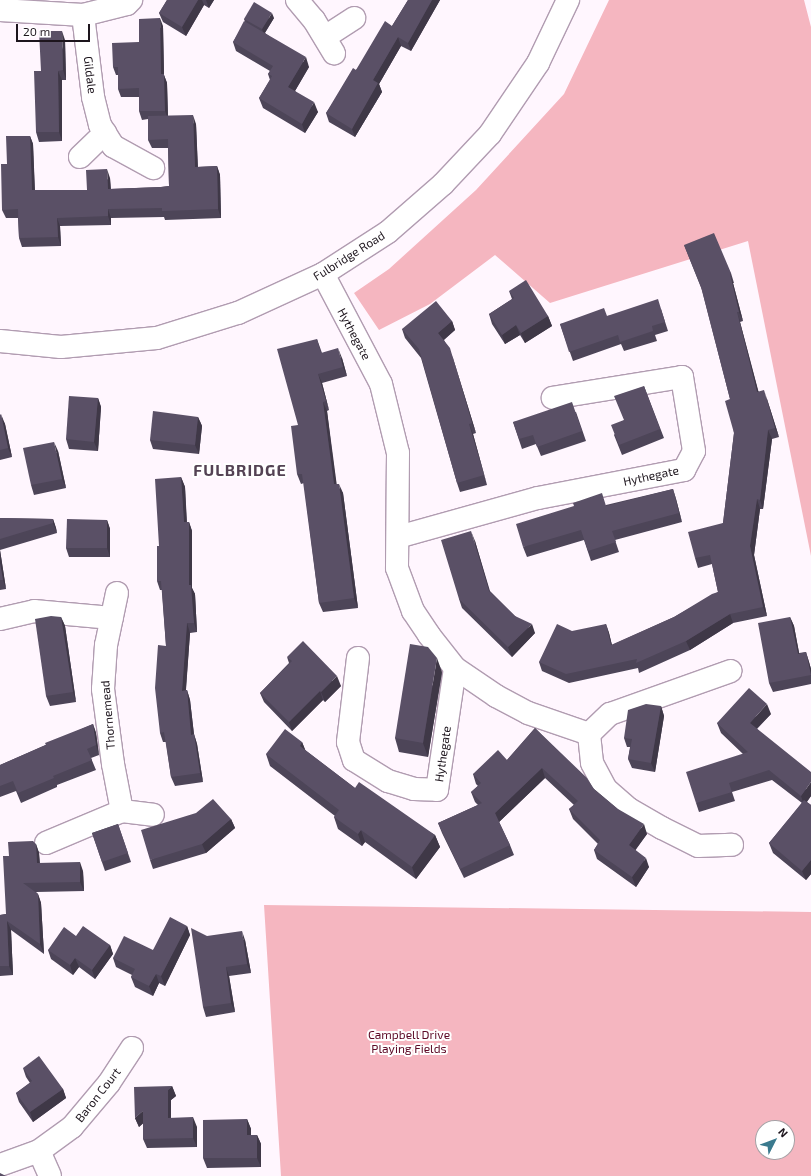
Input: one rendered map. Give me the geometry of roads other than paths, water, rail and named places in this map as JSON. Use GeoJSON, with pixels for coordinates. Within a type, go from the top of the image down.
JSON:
{"type":"FeatureCollection","features":[{"type":"Feature","properties":{"kind":"street"},"geometry":{"type":"LineString","coordinates":[[0,10],[83,15],[127,4],[131,0]]}},
{"type":"Feature","properties":{"kind":"street"},"geometry":{"type":"LineString","coordinates":[[297,0],[314,20],[329,45],[354,18]]}},
{"type":"Feature","properties":{"kind":"street","name":"Fulbridge Road"},"geometry":{"type":"LineString","coordinates":[[0,341],[61,346],[157,338],[238,313],[322,274],[388,232],[443,184],[490,134],[538,63],[568,0]]}},
{"type":"Feature","properties":{"kind":"street","name":"Gildale"},"geometry":{"type":"LineString","coordinates":[[83,15],[93,97],[100,125],[114,146],[153,168]]}},
{"type":"Feature","properties":{"kind":"street"},"geometry":{"type":"LineString","coordinates":[[80,157],[105,133]]}},
{"type":"Feature","properties":{"kind":"street","name":"Hythegate"},"geometry":{"type":"LineString","coordinates":[[322,274],[381,384],[398,453],[397,568],[413,611],[429,635],[456,668],[496,696],[528,713],[589,734]]}},
{"type":"Feature","properties":{"kind":"street","name":"Hythegate"},"geometry":{"type":"LineString","coordinates":[[398,537],[538,498],[684,470],[694,451],[682,377],[553,398]]}},
{"type":"Feature","properties":{"kind":"street","name":"Thornemead"},"geometry":{"type":"LineString","coordinates":[[117,593],[106,645],[102,689],[113,764],[122,811]]}},
{"type":"Feature","properties":{"kind":"street"},"geometry":{"type":"LineString","coordinates":[[0,619],[34,611],[112,618]]}},
{"type":"Feature","properties":{"kind":"street","name":"Hythegate"},"geometry":{"type":"LineString","coordinates":[[358,658],[348,742],[354,760],[388,781],[414,789],[437,790],[456,668]]}},
{"type":"Feature","properties":{"kind":"street"},"geometry":{"type":"LineString","coordinates":[[731,671],[610,714],[589,734],[592,763],[606,789],[629,809],[698,846],[732,845]]}},
{"type":"Feature","properties":{"kind":"street"},"geometry":{"type":"LineString","coordinates":[[46,843],[122,811],[153,815]]}},
{"type":"Feature","properties":{"kind":"street","name":"Baron Court"},"geometry":{"type":"LineString","coordinates":[[0,1165],[39,1151],[72,1127],[90,1108],[109,1083],[132,1048]]}},
{"type":"Feature","properties":{"kind":"street"},"geometry":{"type":"LineString","coordinates":[[39,1151],[50,1176]]}},
{"type":"Feature","properties":{"kind":"district","name":"FULBRIDGE"},"geometry":{"type":"Point","coordinates":[240,470]}},
{"type":"Feature","properties":{"kind":"park label","name":"Campbell Drive Playing Fields"},"geometry":{"type":"Point","coordinates":[409,1042]}}]}
